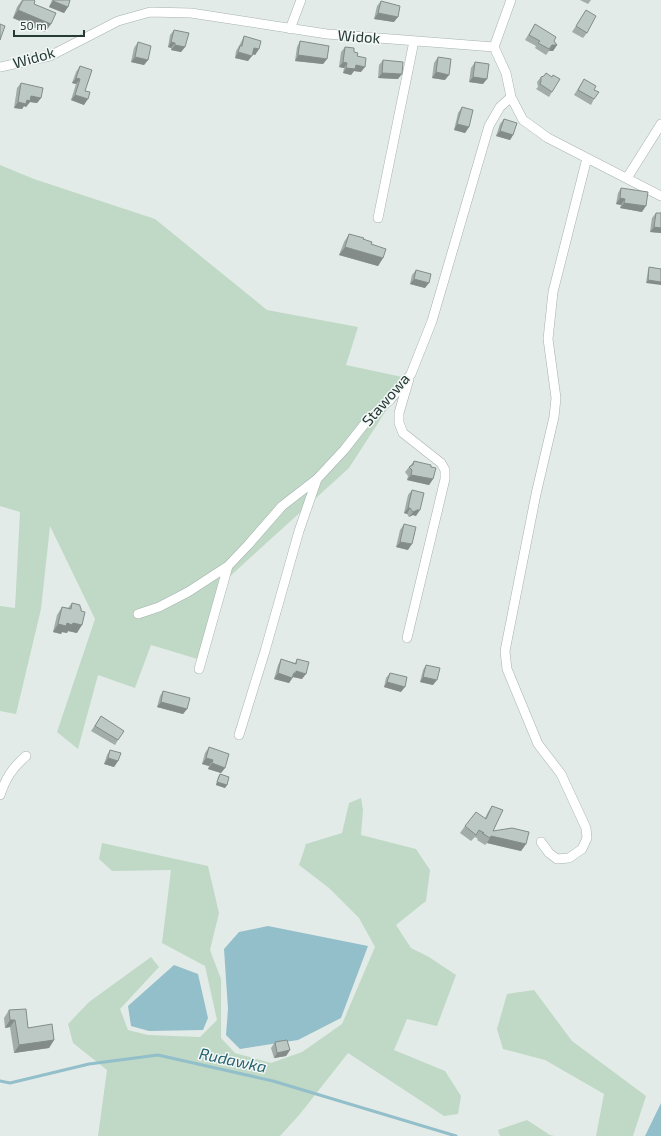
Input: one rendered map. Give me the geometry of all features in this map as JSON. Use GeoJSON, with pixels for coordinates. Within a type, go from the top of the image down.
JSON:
{"type":"FeatureCollection","features":[{"type":"Feature","properties":{"kind":"street"},"geometry":{"type":"LineString","coordinates":[[290,29],[301,0]]}},
{"type":"Feature","properties":{"kind":"street"},"geometry":{"type":"LineString","coordinates":[[511,0],[494,47],[506,73],[511,97],[523,120],[548,138],[661,196]]}},
{"type":"Feature","properties":{"kind":"street","name":"Widok"},"geometry":{"type":"LineString","coordinates":[[0,67],[50,56],[118,21],[150,12],[191,13],[327,34],[494,47]]}},
{"type":"Feature","properties":{"kind":"street"},"geometry":{"type":"LineString","coordinates":[[378,218],[414,41]]}},
{"type":"Feature","properties":{"kind":"street","name":"Stawowa"},"geometry":{"type":"LineString","coordinates":[[138,614],[159,607],[188,592],[228,566],[282,506],[317,479],[344,450],[370,417],[390,400],[411,374],[432,321],[489,126],[500,107],[511,97]]}},
{"type":"Feature","properties":{"kind":"street"},"geometry":{"type":"LineString","coordinates":[[627,178],[661,124]]}},
{"type":"Feature","properties":{"kind":"street"},"geometry":{"type":"LineString","coordinates":[[541,842],[549,853],[557,859],[569,858],[582,849],[587,838],[586,828],[561,774],[538,744],[507,669],[505,651],[536,494],[554,417],[556,398],[548,339],[553,292],[588,158]]}},
{"type":"Feature","properties":{"kind":"street"},"geometry":{"type":"LineString","coordinates":[[407,638],[445,479],[445,470],[441,463],[404,433],[399,423],[399,413],[411,374]]}},
{"type":"Feature","properties":{"kind":"street"},"geometry":{"type":"LineString","coordinates":[[239,735],[265,651],[299,531],[317,479]]}},
{"type":"Feature","properties":{"kind":"street"},"geometry":{"type":"LineString","coordinates":[[199,669],[228,566]]}},
{"type":"Feature","properties":{"kind":"street"},"geometry":{"type":"LineString","coordinates":[[0,795],[14,767],[26,756]]}},
{"type":"Feature","properties":{"kind":"green space"},"geometry":{"type":"Polygon","coordinates":[[[0,165],[34,179],[155,219],[267,310],[358,327],[346,365],[407,378],[349,468],[228,578],[204,661],[151,645],[135,688],[98,675],[78,749],[57,732],[95,619],[50,526],[41,609],[16,714],[0,711],[0,606],[15,608],[20,512],[0,506],[0,165]]]}},
{"type":"Feature","properties":{"kind":"green space"},"geometry":{"type":"Polygon","coordinates":[[[361,798],[363,810],[361,835],[416,849],[430,870],[426,901],[396,925],[411,948],[429,957],[456,975],[437,1026],[407,1019],[394,1050],[445,1071],[461,1096],[458,1114],[444,1116],[348,1053],[300,1114],[280,1136],[98,1136],[107,1070],[73,1043],[68,1024],[89,1002],[151,957],[159,967],[120,1009],[128,1030],[148,1035],[200,1037],[217,1020],[205,966],[162,943],[171,870],[112,871],[99,859],[102,843],[208,866],[219,913],[210,950],[221,979],[221,1038],[235,1053],[271,1063],[302,1052],[342,1024],[375,947],[359,918],[329,888],[299,865],[306,844],[342,833],[349,803],[361,798]]]}},
{"type":"Feature","properties":{"kind":"green space"},"geometry":{"type":"Polygon","coordinates":[[[534,990],[572,1041],[646,1096],[633,1136],[596,1136],[604,1094],[545,1060],[503,1049],[497,1029],[507,994],[534,990]]]}},
{"type":"Feature","properties":{"kind":"green space"},"geometry":{"type":"Polygon","coordinates":[[[527,1120],[554,1136],[500,1136],[498,1130],[527,1120]]]}},
{"type":"Feature","properties":{"kind":"water"},"geometry":{"type":"Polygon","coordinates":[[[268,926],[368,946],[341,1018],[298,1040],[240,1049],[226,1035],[228,1009],[224,949],[239,932],[268,926]]]}},
{"type":"Feature","properties":{"kind":"water"},"geometry":{"type":"Polygon","coordinates":[[[174,965],[198,974],[208,1018],[203,1030],[149,1031],[131,1026],[128,1006],[174,965]]]}},
{"type":"Feature","properties":{"kind":"water"},"geometry":{"type":"Polygon","coordinates":[[[661,1103],[661,1136],[645,1136],[661,1103]]]}},
{"type":"Feature","properties":{"kind":"building"},"geometry":{"type":"Polygon","coordinates":[[[23,0],[34,0],[34,4],[56,13],[51,24],[18,10],[23,0]]]}},
{"type":"Feature","properties":{"kind":"building"},"geometry":{"type":"Polygon","coordinates":[[[53,0],[70,0],[68,7],[53,0]]]}},
{"type":"Feature","properties":{"kind":"building"},"geometry":{"type":"Polygon","coordinates":[[[381,1],[400,6],[398,17],[378,13],[381,1]]]}},
{"type":"Feature","properties":{"kind":"building"},"geometry":{"type":"Polygon","coordinates":[[[586,10],[596,16],[587,33],[576,26],[586,10]]]}},
{"type":"Feature","properties":{"kind":"building"},"geometry":{"type":"Polygon","coordinates":[[[0,24],[5,26],[0,40],[0,24]]]}},
{"type":"Feature","properties":{"kind":"building"},"geometry":{"type":"Polygon","coordinates":[[[535,24],[556,37],[554,41],[557,45],[552,45],[549,49],[538,43],[540,41],[529,35],[535,24]]]}},
{"type":"Feature","properties":{"kind":"building"},"geometry":{"type":"Polygon","coordinates":[[[174,30],[189,33],[185,47],[175,45],[175,43],[171,42],[174,30]]]}},
{"type":"Feature","properties":{"kind":"building"},"geometry":{"type":"Polygon","coordinates":[[[244,36],[261,41],[259,49],[254,48],[252,56],[238,52],[240,46],[242,46],[244,36]]]}},
{"type":"Feature","properties":{"kind":"building"},"geometry":{"type":"Polygon","coordinates":[[[300,41],[329,46],[327,59],[298,55],[300,41]]]}},
{"type":"Feature","properties":{"kind":"building"},"geometry":{"type":"Polygon","coordinates":[[[138,42],[151,46],[148,60],[135,57],[138,42]]]}},
{"type":"Feature","properties":{"kind":"building"},"geometry":{"type":"Polygon","coordinates":[[[345,47],[354,48],[354,52],[358,53],[357,56],[366,58],[365,67],[356,65],[355,69],[346,68],[347,63],[343,62],[345,47]]]}},
{"type":"Feature","properties":{"kind":"building"},"geometry":{"type":"Polygon","coordinates":[[[438,57],[451,59],[449,75],[436,72],[438,57]]]}},
{"type":"Feature","properties":{"kind":"building"},"geometry":{"type":"Polygon","coordinates":[[[383,60],[403,62],[402,74],[382,73],[383,60]]]}},
{"type":"Feature","properties":{"kind":"building"},"geometry":{"type":"Polygon","coordinates":[[[475,62],[489,64],[487,79],[473,77],[475,62]]]}},
{"type":"Feature","properties":{"kind":"building"},"geometry":{"type":"Polygon","coordinates":[[[80,66],[92,70],[85,91],[90,92],[88,99],[75,95],[80,79],[76,78],[80,66]]]}},
{"type":"Feature","properties":{"kind":"building"},"geometry":{"type":"Polygon","coordinates":[[[546,73],[552,77],[553,75],[560,79],[552,92],[540,84],[541,77],[546,73]]]}},
{"type":"Feature","properties":{"kind":"building"},"geometry":{"type":"Polygon","coordinates":[[[584,79],[596,86],[594,90],[599,92],[594,99],[578,90],[584,79]]]}},
{"type":"Feature","properties":{"kind":"building"},"geometry":{"type":"Polygon","coordinates":[[[21,83],[43,88],[41,98],[31,96],[30,101],[27,100],[26,104],[18,102],[21,83]]]}},
{"type":"Feature","properties":{"kind":"building"},"geometry":{"type":"Polygon","coordinates":[[[462,107],[473,110],[469,127],[457,124],[462,107]]]}},
{"type":"Feature","properties":{"kind":"building"},"geometry":{"type":"Polygon","coordinates":[[[504,119],[517,123],[513,135],[500,131],[504,119]]]}},
{"type":"Feature","properties":{"kind":"building"},"geometry":{"type":"Polygon","coordinates":[[[621,188],[648,192],[646,206],[624,203],[625,199],[620,198],[621,188]]]}},
{"type":"Feature","properties":{"kind":"building"},"geometry":{"type":"Polygon","coordinates":[[[656,213],[661,213],[661,228],[654,227],[656,213]]]}},
{"type":"Feature","properties":{"kind":"building"},"geometry":{"type":"Polygon","coordinates":[[[349,234],[364,238],[363,239],[372,242],[371,244],[386,249],[383,258],[345,247],[349,234]]]}},
{"type":"Feature","properties":{"kind":"building"},"geometry":{"type":"Polygon","coordinates":[[[649,267],[661,269],[661,282],[648,280],[649,267]]]}},
{"type":"Feature","properties":{"kind":"building"},"geometry":{"type":"Polygon","coordinates":[[[416,270],[431,274],[429,283],[414,279],[416,270]]]}},
{"type":"Feature","properties":{"kind":"building"},"geometry":{"type":"Polygon","coordinates":[[[414,461],[431,465],[431,467],[436,468],[433,479],[411,475],[412,470],[409,467],[413,465],[414,461]]]}},
{"type":"Feature","properties":{"kind":"building"},"geometry":{"type":"Polygon","coordinates":[[[412,490],[424,493],[420,510],[413,512],[410,508],[408,508],[412,490]]]}},
{"type":"Feature","properties":{"kind":"building"},"geometry":{"type":"Polygon","coordinates":[[[404,524],[416,527],[412,544],[400,542],[404,524]]]}},
{"type":"Feature","properties":{"kind":"building"},"geometry":{"type":"Polygon","coordinates":[[[72,603],[80,605],[81,611],[85,612],[82,625],[73,623],[72,625],[67,623],[66,626],[58,624],[62,607],[71,609],[72,603]]]}},
{"type":"Feature","properties":{"kind":"building"},"geometry":{"type":"Polygon","coordinates":[[[281,659],[296,664],[297,659],[309,662],[306,674],[296,671],[292,678],[278,673],[281,659]]]}},
{"type":"Feature","properties":{"kind":"building"},"geometry":{"type":"Polygon","coordinates":[[[426,665],[440,668],[437,680],[423,677],[426,665]]]}},
{"type":"Feature","properties":{"kind":"building"},"geometry":{"type":"Polygon","coordinates":[[[390,673],[407,677],[405,687],[387,682],[390,673]]]}},
{"type":"Feature","properties":{"kind":"building"},"geometry":{"type":"Polygon","coordinates":[[[163,691],[190,698],[187,709],[161,702],[163,691]]]}},
{"type":"Feature","properties":{"kind":"building"},"geometry":{"type":"Polygon","coordinates":[[[101,716],[124,731],[118,740],[95,726],[101,716]]]}},
{"type":"Feature","properties":{"kind":"building"},"geometry":{"type":"Polygon","coordinates":[[[209,747],[229,754],[225,768],[212,763],[213,760],[206,758],[209,747]]]}},
{"type":"Feature","properties":{"kind":"building"},"geometry":{"type":"Polygon","coordinates":[[[110,750],[121,753],[118,761],[108,758],[110,750]]]}},
{"type":"Feature","properties":{"kind":"building"},"geometry":{"type":"Polygon","coordinates":[[[220,774],[229,777],[227,785],[217,782],[220,774]]]}},
{"type":"Feature","properties":{"kind":"building"},"geometry":{"type":"Polygon","coordinates":[[[492,806],[503,810],[493,831],[512,828],[529,832],[526,844],[491,836],[490,838],[479,830],[476,835],[465,826],[476,812],[486,819],[492,806]]]}},
{"type":"Feature","properties":{"kind":"building"},"geometry":{"type":"Polygon","coordinates":[[[26,1009],[28,1028],[52,1024],[54,1040],[19,1045],[15,1020],[10,1020],[9,1010],[26,1009]]]}},
{"type":"Feature","properties":{"kind":"building"},"geometry":{"type":"Polygon","coordinates":[[[287,1040],[290,1050],[277,1053],[275,1042],[287,1040]]]}},
{"type":"Feature","properties":{"kind":"waterway","name":"Rudawka"},"geometry":{"type":"LineString","coordinates":[[0,1081],[10,1083],[89,1064],[158,1055],[273,1081],[456,1136]]}}]}
